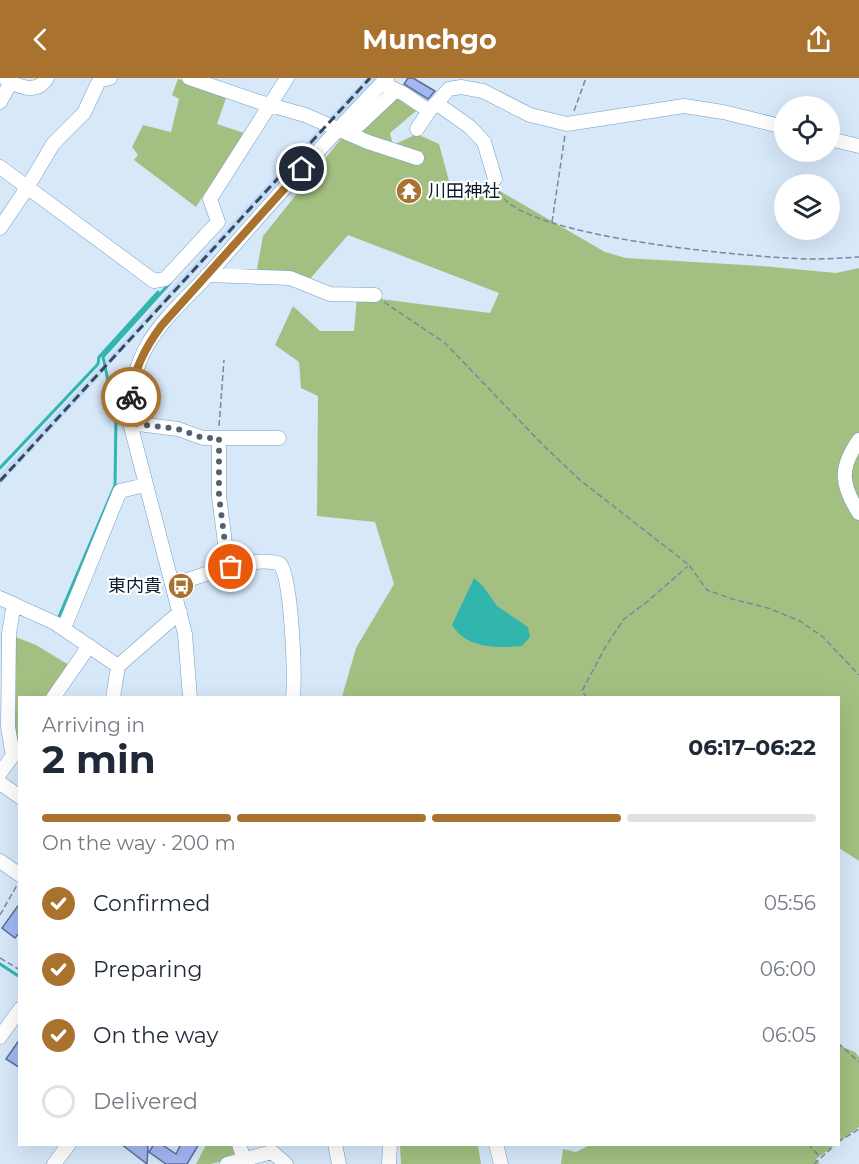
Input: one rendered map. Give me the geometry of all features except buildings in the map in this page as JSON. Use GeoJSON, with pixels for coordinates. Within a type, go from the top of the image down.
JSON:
{"type":"FeatureCollection","features":[{"type":"Feature","properties":{"kind":"street"},"geometry":{"type":"LineString","coordinates":[[0,102],[8,80],[32,89],[40,86],[47,78]]}},
{"type":"Feature","properties":{"kind":"street"},"geometry":{"type":"LineString","coordinates":[[189,78],[209,81],[417,158]]}},
{"type":"Feature","properties":{"kind":"street"},"geometry":{"type":"LineString","coordinates":[[0,167],[154,281],[165,279],[218,222],[210,199],[287,78]]}},
{"type":"Feature","properties":{"kind":"street"},"geometry":{"type":"LineString","coordinates":[[0,228],[53,144],[84,113],[103,79]]}},
{"type":"Feature","properties":{"kind":"street"},"geometry":{"type":"LineString","coordinates":[[190,696],[186,643],[174,584],[130,423],[133,386],[149,343],[162,325],[384,81],[396,90],[470,126],[484,142],[495,179]]}},
{"type":"Feature","properties":{"kind":"street"},"geometry":{"type":"LineString","coordinates":[[417,129],[432,107],[449,89],[461,87],[472,88],[530,115],[567,124],[684,106],[723,112],[774,125]]}},
{"type":"Feature","properties":{"kind":"street"},"geometry":{"type":"LineString","coordinates":[[354,121],[359,125],[396,90]]}},
{"type":"Feature","properties":{"kind":"street"},"geometry":{"type":"LineString","coordinates":[[840,141],[859,146]]}},
{"type":"Feature","properties":{"kind":"street"},"geometry":{"type":"LineString","coordinates":[[207,275],[290,278],[330,294],[375,295]]}},
{"type":"Feature","properties":{"kind":"street"},"geometry":{"type":"LineString","coordinates":[[130,423],[178,429],[203,438],[279,438]]}},
{"type":"Feature","properties":{"kind":"street"},"geometry":{"type":"LineString","coordinates":[[219,438],[219,496],[228,567]]}},
{"type":"Feature","properties":{"kind":"street"},"geometry":{"type":"LineString","coordinates":[[859,440],[851,452],[844,474],[845,486],[859,513]]}},
{"type":"Feature","properties":{"kind":"street"},"geometry":{"type":"LineString","coordinates":[[64,628],[120,491],[145,484]]}},
{"type":"Feature","properties":{"kind":"street"},"geometry":{"type":"LineString","coordinates":[[174,584],[228,567],[278,562],[282,566],[286,581],[293,646],[293,696]]}},
{"type":"Feature","properties":{"kind":"street"},"geometry":{"type":"LineString","coordinates":[[0,598],[64,628],[118,666]]}},
{"type":"Feature","properties":{"kind":"street"},"geometry":{"type":"LineString","coordinates":[[0,773],[16,751],[8,727],[9,633],[14,604]]}},
{"type":"Feature","properties":{"kind":"street"},"geometry":{"type":"LineString","coordinates":[[114,696],[118,666],[180,612]]}},
{"type":"Feature","properties":{"kind":"street"},"geometry":{"type":"LineString","coordinates":[[54,696],[88,646]]}},
{"type":"Feature","properties":{"kind":"street"},"geometry":{"type":"LineString","coordinates":[[0,783],[18,796]]}},
{"type":"Feature","properties":{"kind":"street"},"geometry":{"type":"LineString","coordinates":[[0,861],[18,874]]}},
{"type":"Feature","properties":{"kind":"street"},"geometry":{"type":"LineString","coordinates":[[0,1037],[18,1012]]}},
{"type":"Feature","properties":{"kind":"street"},"geometry":{"type":"LineString","coordinates":[[54,1164],[68,1146]]}},
{"type":"Feature","properties":{"kind":"street"},"geometry":{"type":"LineString","coordinates":[[240,1146],[244,1162]]}},
{"type":"Feature","properties":{"kind":"street"},"geometry":{"type":"LineString","coordinates":[[335,1146],[339,1164]]}},
{"type":"Feature","properties":{"kind":"street"},"geometry":{"type":"LineString","coordinates":[[389,1164],[390,1146]]}},
{"type":"Feature","properties":{"kind":"street"},"geometry":{"type":"LineString","coordinates":[[496,1146],[501,1164]]}},
{"type":"Feature","properties":{"kind":"street"},"geometry":{"type":"LineString","coordinates":[[227,1164],[244,1162],[272,1152],[286,1164]]}},
{"type":"Feature","properties":{"kind":"path"},"geometry":{"type":"LineString","coordinates":[[552,223],[567,124],[586,78]]}},
{"type":"Feature","properties":{"kind":"path"},"geometry":{"type":"LineString","coordinates":[[495,179],[501,197],[524,213],[602,236],[741,254],[809,259],[859,257]]}},
{"type":"Feature","properties":{"kind":"path"},"geometry":{"type":"LineString","coordinates":[[375,295],[446,343],[543,445],[580,480],[689,565],[707,590],[768,608],[800,621],[824,637],[859,675]]}},
{"type":"Feature","properties":{"kind":"path"},"geometry":{"type":"LineString","coordinates":[[219,438],[224,360]]}},
{"type":"Feature","properties":{"kind":"path"},"geometry":{"type":"LineString","coordinates":[[585,696],[582,692],[606,646],[624,619],[648,602],[689,565]]}},
{"type":"Feature","properties":{"kind":"path"},"geometry":{"type":"LineString","coordinates":[[0,915],[18,885]]}},
{"type":"Feature","properties":{"kind":"path"},"geometry":{"type":"LineString","coordinates":[[0,958],[18,969]]}},
{"type":"Feature","properties":{"kind":"path"},"geometry":{"type":"LineString","coordinates":[[840,1045],[859,1062]]}},
{"type":"Feature","properties":{"kind":"path"},"geometry":{"type":"LineString","coordinates":[[840,1141],[859,1129]]}},
{"type":"Feature","properties":{"kind":"path"},"geometry":{"type":"LineString","coordinates":[[810,1146],[821,1158]]}},
{"type":"Feature","properties":{"kind":"path"},"geometry":{"type":"LineString","coordinates":[[814,1164],[834,1146]]}},
{"type":"Feature","properties":{"kind":"shaded area"},"geometry":{"type":"Polygon","coordinates":[[[366,78],[376,78],[334,123],[327,120],[366,78]]]}},
{"type":"Feature","properties":{"kind":"shaded area"},"geometry":{"type":"Polygon","coordinates":[[[178,79],[227,95],[217,124],[244,133],[196,207],[134,160],[138,155],[132,147],[143,125],[171,132],[179,99],[172,95],[178,79]]]}},
{"type":"Feature","properties":{"kind":"shaded area"},"geometry":{"type":"Polygon","coordinates":[[[388,92],[416,111],[390,133],[393,145],[417,134],[439,144],[452,192],[486,183],[605,252],[626,258],[836,273],[859,268],[859,861],[840,849],[840,696],[342,696],[356,648],[394,584],[375,522],[317,516],[318,396],[301,388],[299,362],[275,345],[293,306],[320,331],[354,331],[357,296],[490,313],[499,293],[348,235],[309,280],[257,269],[263,236],[344,135],[388,92]]]}},
{"type":"Feature","properties":{"kind":"shaded area"},"geometry":{"type":"Polygon","coordinates":[[[321,126],[328,129],[107,367],[105,361],[321,126]]]}},
{"type":"Feature","properties":{"kind":"shaded area"},"geometry":{"type":"Polygon","coordinates":[[[102,364],[104,372],[0,485],[0,474],[102,364]]]}},
{"type":"Feature","properties":{"kind":"shaded area"},"geometry":{"type":"Polygon","coordinates":[[[474,578],[483,586],[497,606],[528,627],[530,637],[522,646],[492,647],[474,643],[458,633],[452,625],[474,578]]]}},
{"type":"Feature","properties":{"kind":"shaded area"},"geometry":{"type":"Polygon","coordinates":[[[13,636],[36,645],[69,665],[48,696],[18,696],[18,739],[14,739],[13,636]]]}},
{"type":"Feature","properties":{"kind":"shaded area"},"geometry":{"type":"Polygon","coordinates":[[[840,1046],[855,1052],[859,1057],[859,1127],[840,1141],[840,1046]]]}},
{"type":"Feature","properties":{"kind":"shaded area"},"geometry":{"type":"Polygon","coordinates":[[[205,1146],[232,1146],[235,1156],[233,1159],[210,1164],[196,1164],[205,1146]]]}},
{"type":"Feature","properties":{"kind":"shaded area"},"geometry":{"type":"Polygon","coordinates":[[[400,1146],[478,1146],[481,1164],[401,1164],[400,1146]]]}},
{"type":"Feature","properties":{"kind":"shaded area"},"geometry":{"type":"Polygon","coordinates":[[[588,1146],[834,1146],[816,1159],[820,1164],[561,1164],[563,1149],[576,1152],[588,1146]]]}},
{"type":"Feature","properties":{"kind":"waterway"},"geometry":{"type":"LineString","coordinates":[[58,619],[115,485],[116,418],[103,357],[170,283]]}},
{"type":"Feature","properties":{"kind":"waterway"},"geometry":{"type":"LineString","coordinates":[[0,468],[98,364],[99,357],[158,292]]}},
{"type":"Feature","properties":{"kind":"waterway"},"geometry":{"type":"LineString","coordinates":[[0,964],[18,976]]}},
{"type":"Feature","properties":{"kind":"railway"},"geometry":{"type":"LineString","coordinates":[[0,481],[370,78]]}},
{"type":"Feature","properties":{"kind":"way so far"},"geometry":{"type":"LineString","coordinates":[[131,397],[130,423],[178,429],[203,438],[219,438],[219,496],[228,567],[231,567]]}},
{"type":"Feature","properties":{"kind":"place","name":"川田神社"},"geometry":{"type":"Point","coordinates":[409,191]}},
{"type":"Feature","properties":{"kind":"place","name":"東内貴"},"geometry":{"type":"Point","coordinates":[181,586]}},
{"type":"Feature","properties":{"kind":"route"},"geometry":{"type":"LineString","coordinates":[[131,397],[134,379],[144,352],[162,325],[302,169]]}}]}
